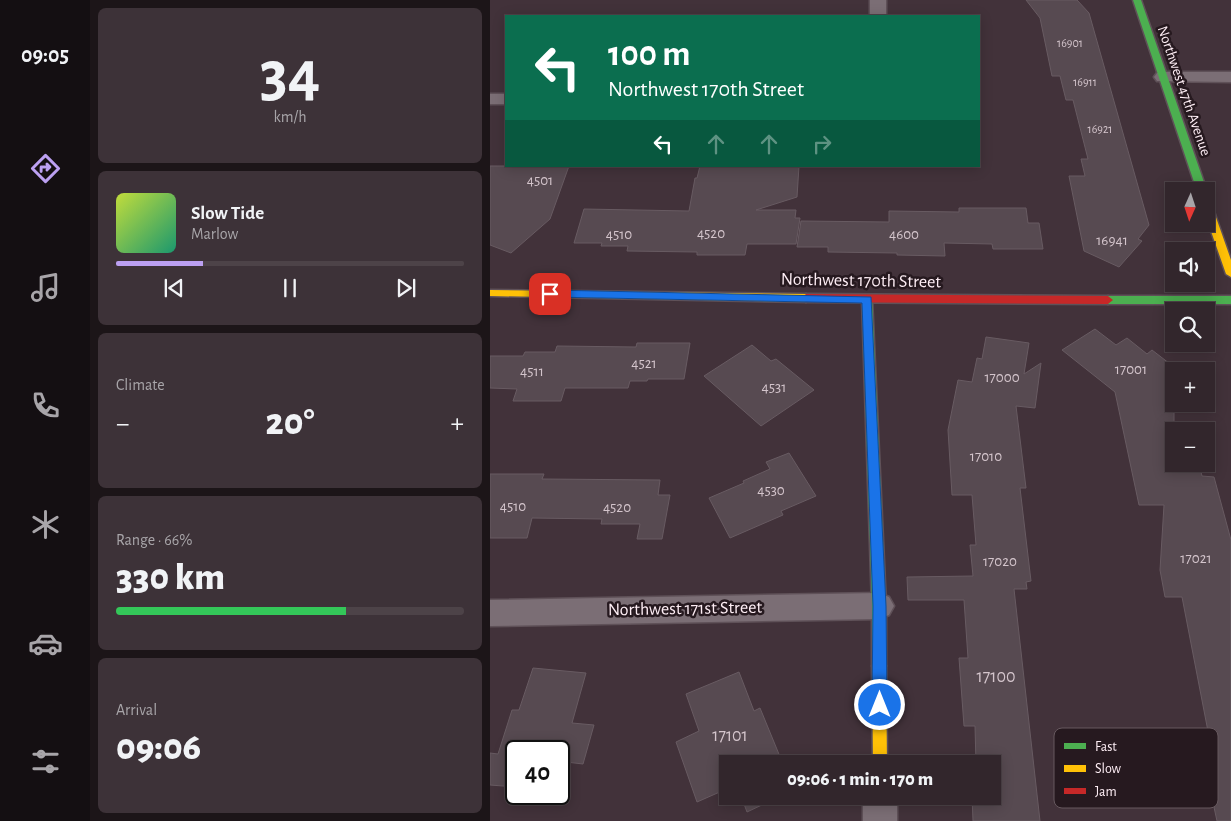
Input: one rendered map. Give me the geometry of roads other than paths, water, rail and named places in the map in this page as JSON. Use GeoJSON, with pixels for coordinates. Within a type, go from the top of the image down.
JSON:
{"type":"FeatureCollection","features":[{"type":"Feature","properties":{"kind":"street"},"geometry":{"type":"LineString","coordinates":[[878,0],[878,15]]}},
{"type":"Feature","properties":{"kind":"street","name":"Northwest 47th Avenue"},"geometry":{"type":"LineString","coordinates":[[1137,0],[1199,182]]}},
{"type":"Feature","properties":{"kind":"street"},"geometry":{"type":"LineString","coordinates":[[1163,76],[1231,77]]}},
{"type":"Feature","properties":{"kind":"street"},"geometry":{"type":"LineString","coordinates":[[490,99],[505,99]]}},
{"type":"Feature","properties":{"kind":"street"},"geometry":{"type":"LineString","coordinates":[[1215,229],[1231,274]]}},
{"type":"Feature","properties":{"kind":"street","name":"Northwest 170th Street"},"geometry":{"type":"LineString","coordinates":[[490,293],[867,300],[1231,300]]}},
{"type":"Feature","properties":{"kind":"street"},"geometry":{"type":"LineString","coordinates":[[867,300],[879,606],[880,755]]}},
{"type":"Feature","properties":{"kind":"street","name":"Northwest 171st Street"},"geometry":{"type":"LineString","coordinates":[[490,612],[879,606]]}},
{"type":"Feature","properties":{"kind":"street"},"geometry":{"type":"LineString","coordinates":[[880,805],[880,821]]}}]}
